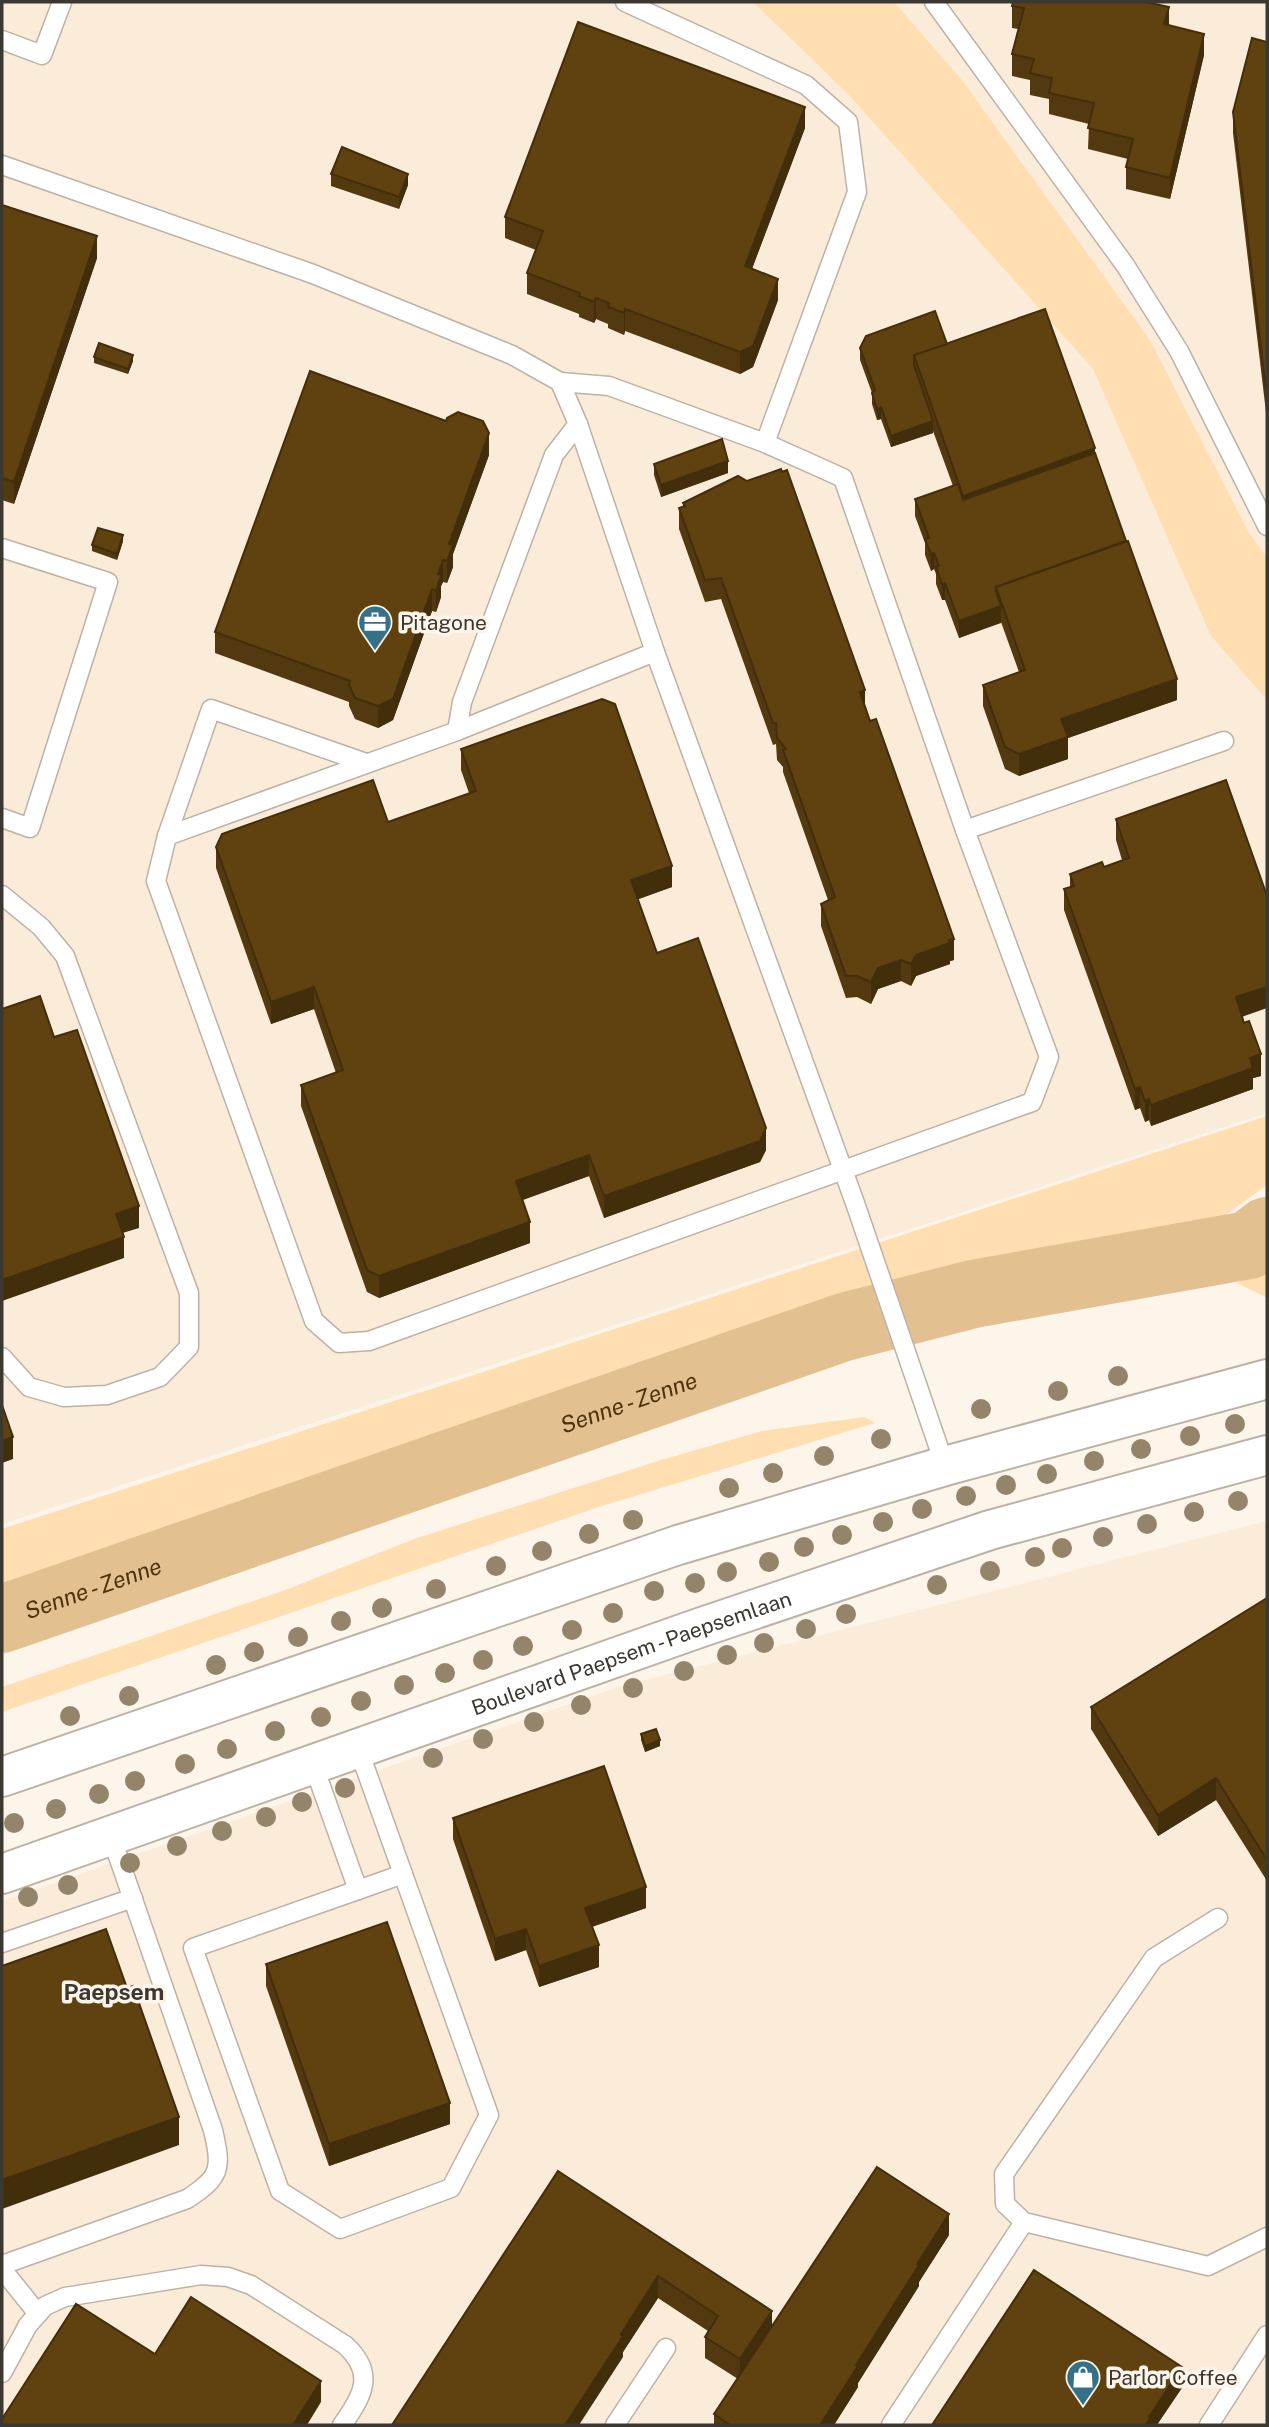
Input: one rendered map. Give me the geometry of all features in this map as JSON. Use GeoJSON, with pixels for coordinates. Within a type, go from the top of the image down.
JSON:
{"type":"FeatureCollection","features":[{"type":"Feature","properties":{"kind":"main road"},"geometry":{"type":"LineString","coordinates":[[2,1777],[678,1545],[945,1466],[1267,1379]]}},
{"type":"Feature","properties":{"kind":"main road","name":"Boulevard Paepsem - Paepsemlaan"},"geometry":{"type":"LineString","coordinates":[[2,1874],[699,1628],[990,1530],[1267,1455]]}},
{"type":"Feature","properties":{"kind":"lane"},"geometry":{"type":"LineString","coordinates":[[2,40],[42,55],[62,2]]}},
{"type":"Feature","properties":{"kind":"lane"},"geometry":{"type":"LineString","coordinates":[[625,2],[806,85],[848,122],[857,192],[765,443]]}},
{"type":"Feature","properties":{"kind":"lane"},"geometry":{"type":"LineString","coordinates":[[934,2],[1125,265],[1179,351],[1267,526]]}},
{"type":"Feature","properties":{"kind":"lane"},"geometry":{"type":"LineString","coordinates":[[2,165],[313,274],[512,355],[560,382],[609,386],[765,443],[843,478],[965,830],[1049,1057],[1032,1102],[369,1340],[339,1343],[314,1321],[156,881],[167,836],[211,709],[366,763]]}},
{"type":"Feature","properties":{"kind":"lane"},"geometry":{"type":"LineString","coordinates":[[560,382],[578,424],[655,652],[855,1203],[945,1466]]}},
{"type":"Feature","properties":{"kind":"lane"},"geometry":{"type":"LineString","coordinates":[[457,731],[462,702],[554,455],[578,424]]}},
{"type":"Feature","properties":{"kind":"lane"},"geometry":{"type":"LineString","coordinates":[[2,548],[108,582],[30,828],[2,818]]}},
{"type":"Feature","properties":{"kind":"lane"},"geometry":{"type":"LineString","coordinates":[[167,836],[457,731],[655,652]]}},
{"type":"Feature","properties":{"kind":"lane"},"geometry":{"type":"LineString","coordinates":[[965,830],[1224,741]]}},
{"type":"Feature","properties":{"kind":"lane"},"geometry":{"type":"LineString","coordinates":[[2,895],[41,927],[65,956],[89,1014],[189,1293],[189,1347],[160,1377],[107,1395],[64,1397],[29,1387],[2,1357]]}},
{"type":"Feature","properties":{"kind":"lane"},"geometry":{"type":"LineString","coordinates":[[358,1748],[403,1874],[489,2115],[451,2188],[340,2229],[280,2191],[193,1948],[403,1874]]}},
{"type":"Feature","properties":{"kind":"lane"},"geometry":{"type":"LineString","coordinates":[[313,1764],[358,1890]]}},
{"type":"Feature","properties":{"kind":"lane"},"geometry":{"type":"LineString","coordinates":[[38,2314],[2,2267],[187,2199],[207,2186],[216,2174],[219,2153],[213,2130],[111,1836]]}},
{"type":"Feature","properties":{"kind":"lane"},"geometry":{"type":"LineString","coordinates":[[2,1943],[133,1898]]}},
{"type":"Feature","properties":{"kind":"lane"},"geometry":{"type":"LineString","coordinates":[[1219,1918],[1154,1958],[1004,2174],[1005,2204],[1024,2222],[1208,2266],[1267,2237]]}},
{"type":"Feature","properties":{"kind":"lane"},"geometry":{"type":"LineString","coordinates":[[891,2425],[1024,2222]]}},
{"type":"Feature","properties":{"kind":"lane"},"geometry":{"type":"LineString","coordinates":[[2,2373],[28,2325],[45,2306],[74,2294],[188,2277],[228,2277],[251,2285],[345,2345],[356,2356],[363,2373],[364,2386],[358,2403],[342,2425]]}},
{"type":"Feature","properties":{"kind":"lane"},"geometry":{"type":"LineString","coordinates":[[1209,2425],[1267,2335]]}},
{"type":"Feature","properties":{"kind":"lane"},"geometry":{"type":"LineString","coordinates":[[615,2425],[666,2348]]}},
{"type":"Feature","properties":{"kind":"shaded area"},"geometry":{"type":"Polygon","coordinates":[[[2,2],[1267,2],[1267,1113],[2,1524],[2,2]]]}},
{"type":"Feature","properties":{"kind":"shaded area"},"geometry":{"type":"Polygon","coordinates":[[[753,2],[894,2],[961,79],[1150,340],[1249,533],[1267,558],[1267,700],[1211,636],[1093,369],[848,94],[753,2]]]}},
{"type":"Feature","properties":{"kind":"shaded area"},"geometry":{"type":"Polygon","coordinates":[[[1267,1116],[1267,1185],[1205,1230],[1021,1254],[792,1326],[2,1592],[2,1529],[1267,1116]]]}},
{"type":"Feature","properties":{"kind":"shaded area"},"geometry":{"type":"Polygon","coordinates":[[[1267,1275],[1267,1298],[1237,1283],[1248,1278],[1267,1275]]]}},
{"type":"Feature","properties":{"kind":"shaded area"},"geometry":{"type":"Polygon","coordinates":[[[865,1417],[875,1423],[602,1506],[2,1712],[2,1687],[288,1589],[414,1539],[661,1460],[762,1431],[865,1417]]]}},
{"type":"Feature","properties":{"kind":"shaded area"},"geometry":{"type":"Polygon","coordinates":[[[1267,1521],[1267,2425],[2,2425],[2,1901],[618,1687],[1267,1521]]]}},
{"type":"Feature","properties":{"kind":"building"},"geometry":{"type":"Polygon","coordinates":[[[1013,2],[1146,2],[1169,7],[1164,24],[1204,34],[1170,178],[1126,167],[1133,139],[1088,128],[1094,103],[1049,93],[1052,78],[1030,73],[1034,59],[1012,54],[1024,8],[1012,6],[1013,2]]]}},
{"type":"Feature","properties":{"kind":"building"},"geometry":{"type":"Polygon","coordinates":[[[578,22],[805,107],[745,266],[778,279],[753,346],[740,352],[625,309],[624,313],[608,307],[609,303],[596,298],[594,302],[579,296],[580,293],[527,273],[543,231],[505,217],[578,22]]]}},
{"type":"Feature","properties":{"kind":"building"},"geometry":{"type":"Polygon","coordinates":[[[1252,38],[1267,42],[1267,399],[1233,112],[1252,38]]]}},
{"type":"Feature","properties":{"kind":"building"},"geometry":{"type":"Polygon","coordinates":[[[342,147],[408,174],[399,197],[331,174],[342,147]]]}},
{"type":"Feature","properties":{"kind":"building"},"geometry":{"type":"Polygon","coordinates":[[[2,205],[97,236],[14,482],[2,478],[2,205]]]}},
{"type":"Feature","properties":{"kind":"building"},"geometry":{"type":"Polygon","coordinates":[[[1045,309],[1095,448],[963,496],[914,355],[1045,309]]]}},
{"type":"Feature","properties":{"kind":"building"},"geometry":{"type":"Polygon","coordinates":[[[935,311],[947,344],[914,355],[914,365],[933,421],[891,436],[881,407],[877,409],[872,393],[875,390],[860,348],[866,336],[935,311]]]}},
{"type":"Feature","properties":{"kind":"building"},"geometry":{"type":"Polygon","coordinates":[[[99,343],[133,355],[128,369],[94,357],[99,343]]]}},
{"type":"Feature","properties":{"kind":"building"},"geometry":{"type":"Polygon","coordinates":[[[310,371],[446,421],[458,412],[483,421],[489,433],[449,544],[453,545],[447,561],[443,560],[436,591],[432,589],[393,699],[378,706],[355,698],[350,681],[215,632],[310,371]]]}},
{"type":"Feature","properties":{"kind":"building"},"geometry":{"type":"Polygon","coordinates":[[[722,439],[728,461],[661,485],[654,464],[722,439]]]}},
{"type":"Feature","properties":{"kind":"building"},"geometry":{"type":"Polygon","coordinates":[[[1095,453],[1126,541],[996,587],[1001,606],[959,621],[945,583],[942,584],[934,553],[931,554],[925,539],[929,538],[915,499],[958,484],[963,500],[1095,453]]]}},
{"type":"Feature","properties":{"kind":"building"},"geometry":{"type":"Polygon","coordinates":[[[781,469],[782,472],[787,470],[865,690],[860,692],[870,721],[876,719],[954,939],[949,940],[950,943],[916,955],[911,964],[901,960],[878,968],[871,982],[857,976],[846,976],[821,904],[835,897],[783,750],[786,749],[777,738],[776,723],[773,723],[721,578],[705,580],[679,508],[685,506],[683,503],[738,476],[747,481],[781,469]]]}},
{"type":"Feature","properties":{"kind":"building"},"geometry":{"type":"Polygon","coordinates":[[[98,528],[123,535],[117,554],[92,545],[98,528]]]}},
{"type":"Feature","properties":{"kind":"building"},"geometry":{"type":"Polygon","coordinates":[[[1128,541],[1177,679],[1061,719],[1068,737],[1019,754],[1005,747],[983,685],[1025,670],[996,587],[1128,541]]]}},
{"type":"Feature","properties":{"kind":"building"},"geometry":{"type":"Polygon","coordinates":[[[602,699],[615,704],[672,866],[631,880],[657,953],[698,938],[766,1128],[760,1141],[604,1196],[589,1155],[516,1181],[530,1222],[379,1276],[367,1270],[301,1085],[343,1070],[314,987],[271,1002],[216,847],[222,834],[373,780],[388,822],[476,791],[461,749],[602,699]]]}},
{"type":"Feature","properties":{"kind":"building"},"geometry":{"type":"Polygon","coordinates":[[[1226,780],[1267,896],[1267,987],[1236,997],[1244,1023],[1249,1021],[1261,1054],[1250,1058],[1253,1068],[1151,1105],[1149,1099],[1145,1101],[1140,1087],[1135,1089],[1064,889],[1074,886],[1070,874],[1102,862],[1104,867],[1129,858],[1116,819],[1226,780]]]}},
{"type":"Feature","properties":{"kind":"building"},"geometry":{"type":"Polygon","coordinates":[[[40,996],[54,1037],[77,1030],[139,1206],[116,1214],[124,1237],[2,1280],[2,1009],[40,996]]]}},
{"type":"Feature","properties":{"kind":"building"},"geometry":{"type":"Polygon","coordinates":[[[2,1405],[13,1437],[2,1441],[2,1405]]]}},
{"type":"Feature","properties":{"kind":"building"},"geometry":{"type":"Polygon","coordinates":[[[1267,1598],[1267,1860],[1216,1778],[1158,1815],[1091,1707],[1267,1598]]]}},
{"type":"Feature","properties":{"kind":"building"},"geometry":{"type":"Polygon","coordinates":[[[656,1729],[660,1740],[645,1746],[641,1734],[656,1729]]]}},
{"type":"Feature","properties":{"kind":"building"},"geometry":{"type":"Polygon","coordinates":[[[604,1766],[646,1887],[585,1908],[599,1945],[539,1966],[526,1929],[495,1939],[453,1818],[604,1766]]]}},
{"type":"Feature","properties":{"kind":"building"},"geometry":{"type":"Polygon","coordinates":[[[387,1922],[450,2103],[329,2144],[266,1964],[387,1922]]]}},
{"type":"Feature","properties":{"kind":"building"},"geometry":{"type":"Polygon","coordinates":[[[106,1929],[127,1988],[133,1986],[179,2117],[2,2180],[2,1966],[106,1929]]]}},
{"type":"Feature","properties":{"kind":"building"},"geometry":{"type":"Polygon","coordinates":[[[877,2167],[949,2214],[820,2425],[730,2425],[714,2414],[877,2167]]]}},
{"type":"Feature","properties":{"kind":"building"},"geometry":{"type":"Polygon","coordinates":[[[558,2171],[772,2311],[740,2359],[705,2337],[718,2316],[658,2276],[565,2425],[392,2425],[558,2171]]]}},
{"type":"Feature","properties":{"kind":"building"},"geometry":{"type":"Polygon","coordinates":[[[1034,2270],[1182,2367],[1146,2425],[932,2425],[1034,2270]]]}},
{"type":"Feature","properties":{"kind":"building"},"geometry":{"type":"Polygon","coordinates":[[[191,2297],[321,2381],[293,2425],[2,2425],[2,2419],[76,2304],[155,2354],[191,2297]]]}},
{"type":"Feature","properties":{"kind":"waterway","name":"Senne - Zenne"},"geometry":{"type":"LineString","coordinates":[[2,1619],[844,1327],[973,1294],[1249,1245],[1267,1231]]}},
{"type":"Feature","properties":{"kind":"place","name":"Pitagone"},"geometry":{"type":"Point","coordinates":[375,652]}},
{"type":"Feature","properties":{"kind":"place","name":"Parlor Coffee"},"geometry":{"type":"Point","coordinates":[1083,2407]}},
{"type":"Feature","properties":{"kind":"district","name":"Paepsem"},"geometry":{"type":"Point","coordinates":[114,1991]}}]}
